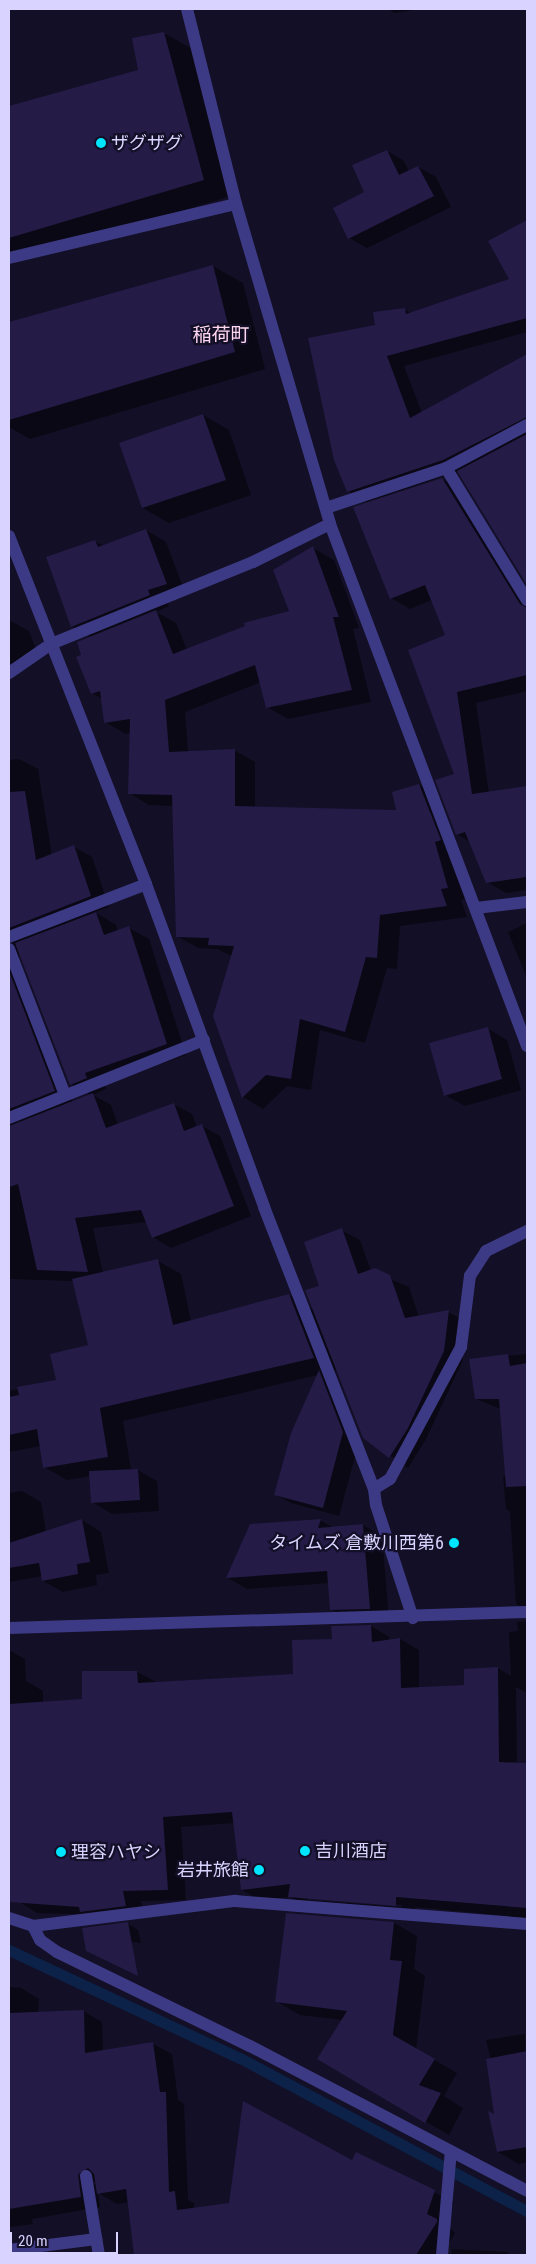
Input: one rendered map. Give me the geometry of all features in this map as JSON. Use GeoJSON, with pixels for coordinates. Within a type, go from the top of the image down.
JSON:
{"type":"FeatureCollection","features":[{"type":"Feature","properties":{"kind":"street"},"geometry":{"type":"LineString","coordinates":[[187,9],[236,204],[330,524],[527,1046]]}},
{"type":"Feature","properties":{"kind":"street"},"geometry":{"type":"LineString","coordinates":[[9,258],[236,204]]}},
{"type":"Feature","properties":{"kind":"street"},"geometry":{"type":"LineString","coordinates":[[326,508],[446,468],[527,425]]}},
{"type":"Feature","properties":{"kind":"street"},"geometry":{"type":"LineString","coordinates":[[446,468],[527,600]]}},
{"type":"Feature","properties":{"kind":"street"},"geometry":{"type":"LineString","coordinates":[[9,672],[51,644],[253,562],[330,524]]}},
{"type":"Feature","properties":{"kind":"street"},"geometry":{"type":"LineString","coordinates":[[9,536],[146,884],[264,1207],[374,1489],[376,1506],[413,1618]]}},
{"type":"Feature","properties":{"kind":"street"},"geometry":{"type":"LineString","coordinates":[[9,937],[146,884]]}},
{"type":"Feature","properties":{"kind":"street"},"geometry":{"type":"LineString","coordinates":[[476,908],[527,902]]}},
{"type":"Feature","properties":{"kind":"street"},"geometry":{"type":"LineString","coordinates":[[9,949],[65,1095]]}},
{"type":"Feature","properties":{"kind":"street"},"geometry":{"type":"LineString","coordinates":[[9,1118],[204,1040]]}},
{"type":"Feature","properties":{"kind":"street"},"geometry":{"type":"LineString","coordinates":[[374,1489],[390,1479],[462,1347],[470,1276],[486,1251],[527,1231]]}},
{"type":"Feature","properties":{"kind":"street"},"geometry":{"type":"LineString","coordinates":[[9,1628],[413,1618],[527,1612]]}},
{"type":"Feature","properties":{"kind":"street"},"geometry":{"type":"LineString","coordinates":[[9,1918],[33,1926],[235,1901],[527,1924]]}},
{"type":"Feature","properties":{"kind":"street"},"geometry":{"type":"LineString","coordinates":[[33,1926],[40,1940],[57,1952],[250,2046],[451,2156],[527,2191]]}},
{"type":"Feature","properties":{"kind":"street"},"geometry":{"type":"LineString","coordinates":[[442,2255],[451,2156]]}},
{"type":"Feature","properties":{"kind":"street"},"geometry":{"type":"LineString","coordinates":[[86,2176],[99,2255]]}},
{"type":"Feature","properties":{"kind":"street"},"geometry":{"type":"LineString","coordinates":[[9,2250],[96,2239]]}},
{"type":"Feature","properties":{"kind":"building","name":"ザグザグ"},"geometry":{"type":"Polygon","coordinates":[[[164,32],[204,180],[9,238],[9,106],[138,70],[132,38],[164,32]]]}},
{"type":"Feature","properties":{"kind":"building"},"geometry":{"type":"Polygon","coordinates":[[[387,150],[399,175],[418,166],[434,196],[348,239],[333,208],[364,192],[352,165],[387,150]]]}},
{"type":"Feature","properties":{"kind":"building"},"geometry":{"type":"Polygon","coordinates":[[[527,220],[527,318],[387,356],[410,418],[527,354],[527,417],[443,460],[347,492],[334,460],[308,338],[375,325],[373,312],[405,308],[406,314],[509,279],[488,241],[527,220]]]}},
{"type":"Feature","properties":{"kind":"building"},"geometry":{"type":"Polygon","coordinates":[[[213,265],[235,352],[9,420],[9,322],[213,265]]]}},
{"type":"Feature","properties":{"kind":"building"},"geometry":{"type":"Polygon","coordinates":[[[203,414],[226,480],[142,508],[119,443],[203,414]]]}},
{"type":"Feature","properties":{"kind":"building"},"geometry":{"type":"Polygon","coordinates":[[[527,434],[527,585],[457,471],[527,434]]]}},
{"type":"Feature","properties":{"kind":"building"},"geometry":{"type":"Polygon","coordinates":[[[442,478],[520,604],[527,608],[527,675],[457,692],[472,794],[527,786],[527,877],[486,883],[465,832],[456,835],[435,780],[454,774],[408,650],[445,635],[425,585],[390,599],[353,507],[442,478]]]}},
{"type":"Feature","properties":{"kind":"building"},"geometry":{"type":"Polygon","coordinates":[[[146,529],[167,584],[148,590],[150,595],[71,627],[46,557],[95,540],[98,547],[146,529]]]}},
{"type":"Feature","properties":{"kind":"building"},"geometry":{"type":"Polygon","coordinates":[[[313,546],[339,617],[333,617],[352,690],[266,708],[255,665],[165,700],[169,752],[235,749],[235,806],[396,810],[392,792],[419,784],[441,840],[435,842],[448,888],[441,889],[447,906],[380,915],[377,958],[366,957],[345,1032],[300,1019],[291,1079],[266,1075],[242,1098],[213,1016],[234,946],[208,945],[209,938],[176,937],[172,795],[128,794],[130,719],[104,723],[100,691],[91,694],[76,657],[81,655],[77,642],[156,610],[173,654],[245,626],[244,623],[289,611],[273,570],[313,546]]]}},
{"type":"Feature","properties":{"kind":"building"},"geometry":{"type":"Polygon","coordinates":[[[25,791],[36,860],[74,845],[91,896],[9,928],[9,792],[25,791]]]}},
{"type":"Feature","properties":{"kind":"building"},"geometry":{"type":"Polygon","coordinates":[[[96,912],[104,935],[129,926],[167,1044],[85,1073],[87,1078],[70,1085],[15,943],[96,912]]]}},
{"type":"Feature","properties":{"kind":"building"},"geometry":{"type":"Polygon","coordinates":[[[9,971],[55,1091],[9,1109],[9,971]]]}},
{"type":"Feature","properties":{"kind":"building"},"geometry":{"type":"Polygon","coordinates":[[[488,1027],[502,1079],[444,1096],[429,1043],[488,1027]]]}},
{"type":"Feature","properties":{"kind":"building"},"geometry":{"type":"Polygon","coordinates":[[[93,1093],[106,1128],[174,1103],[184,1131],[202,1124],[234,1206],[152,1238],[141,1210],[75,1218],[88,1272],[37,1270],[18,1184],[9,1187],[9,1126],[93,1093]]]}},
{"type":"Feature","properties":{"kind":"building"},"geometry":{"type":"Polygon","coordinates":[[[342,1228],[358,1274],[375,1268],[390,1275],[405,1318],[449,1310],[444,1351],[408,1428],[389,1458],[363,1438],[305,1290],[319,1286],[304,1242],[342,1228]]]}},
{"type":"Feature","properties":{"kind":"building"},"geometry":{"type":"Polygon","coordinates":[[[158,1259],[173,1325],[289,1294],[314,1358],[100,1408],[108,1457],[43,1468],[37,1429],[9,1435],[9,1397],[19,1395],[17,1387],[56,1380],[50,1354],[88,1345],[72,1279],[158,1259]]]}},
{"type":"Feature","properties":{"kind":"building"},"geometry":{"type":"Polygon","coordinates":[[[508,1354],[510,1366],[527,1363],[527,1486],[506,1487],[499,1399],[475,1399],[469,1359],[508,1354]]]}},
{"type":"Feature","properties":{"kind":"building"},"geometry":{"type":"Polygon","coordinates":[[[319,1370],[343,1432],[323,1508],[274,1495],[291,1433],[319,1370]]]}},
{"type":"Feature","properties":{"kind":"building"},"geometry":{"type":"Polygon","coordinates":[[[138,1469],[140,1500],[91,1503],[89,1471],[138,1469]]]}},
{"type":"Feature","properties":{"kind":"building"},"geometry":{"type":"Polygon","coordinates":[[[82,1519],[90,1562],[77,1564],[78,1574],[42,1581],[39,1563],[9,1568],[9,1543],[82,1519]]]}},
{"type":"Feature","properties":{"kind":"building"},"geometry":{"type":"Polygon","coordinates":[[[321,1519],[318,1528],[363,1524],[370,1609],[330,1610],[327,1571],[226,1578],[250,1524],[321,1519]]]}},
{"type":"Feature","properties":{"kind":"building"},"geometry":{"type":"Polygon","coordinates":[[[371,1625],[372,1642],[400,1638],[401,1688],[464,1685],[464,1669],[498,1667],[499,1762],[527,1763],[527,1908],[396,1897],[396,1906],[288,1897],[290,1884],[241,1890],[232,1812],[163,1817],[168,1890],[123,1891],[126,1906],[80,1912],[79,1907],[9,1902],[9,1704],[82,1699],[82,1671],[137,1671],[138,1683],[293,1674],[292,1640],[332,1639],[331,1626],[371,1625]]]}},
{"type":"Feature","properties":{"kind":"building"},"geometry":{"type":"Polygon","coordinates":[[[286,1913],[394,1922],[390,1960],[402,1961],[393,2035],[435,2059],[419,2085],[441,2093],[425,2123],[317,2059],[347,2011],[275,2002],[286,1913]]]}},
{"type":"Feature","properties":{"kind":"building"},"geometry":{"type":"Polygon","coordinates":[[[128,1922],[138,1976],[86,1951],[82,1928],[128,1922]]]}},
{"type":"Feature","properties":{"kind":"building"},"geometry":{"type":"Polygon","coordinates":[[[84,2010],[85,2053],[153,2042],[160,2092],[166,2092],[169,2192],[175,2191],[177,2210],[229,2203],[243,2101],[352,2160],[356,2152],[435,2190],[427,2214],[437,2219],[437,2222],[416,2255],[134,2255],[126,2189],[97,2194],[94,2174],[88,2168],[78,2174],[81,2197],[9,2209],[9,2013],[84,2010]]]}},
{"type":"Feature","properties":{"kind":"building"},"geometry":{"type":"Polygon","coordinates":[[[527,2051],[527,2147],[497,2152],[488,2111],[494,2114],[486,2059],[527,2051]]]}},
{"type":"Feature","properties":{"kind":"waterway"},"geometry":{"type":"LineString","coordinates":[[9,1950],[240,2058],[527,2211]]}},
{"type":"Feature","properties":{"kind":"place","name":"ザグザグ"},"geometry":{"type":"Point","coordinates":[101,143]}},
{"type":"Feature","properties":{"kind":"place","name":"タイムズ 倉敷川西第6"},"geometry":{"type":"Point","coordinates":[454,1543]}},
{"type":"Feature","properties":{"kind":"place","name":"吉川酒店"},"geometry":{"type":"Point","coordinates":[305,1851]}},
{"type":"Feature","properties":{"kind":"place","name":"理容ハヤシ"},"geometry":{"type":"Point","coordinates":[61,1852]}},
{"type":"Feature","properties":{"kind":"place","name":"岩井旅館"},"geometry":{"type":"Point","coordinates":[259,1870]}},
{"type":"Feature","properties":{"kind":"district","name":"稲荷町"},"geometry":{"type":"Point","coordinates":[221,335]}}]}
